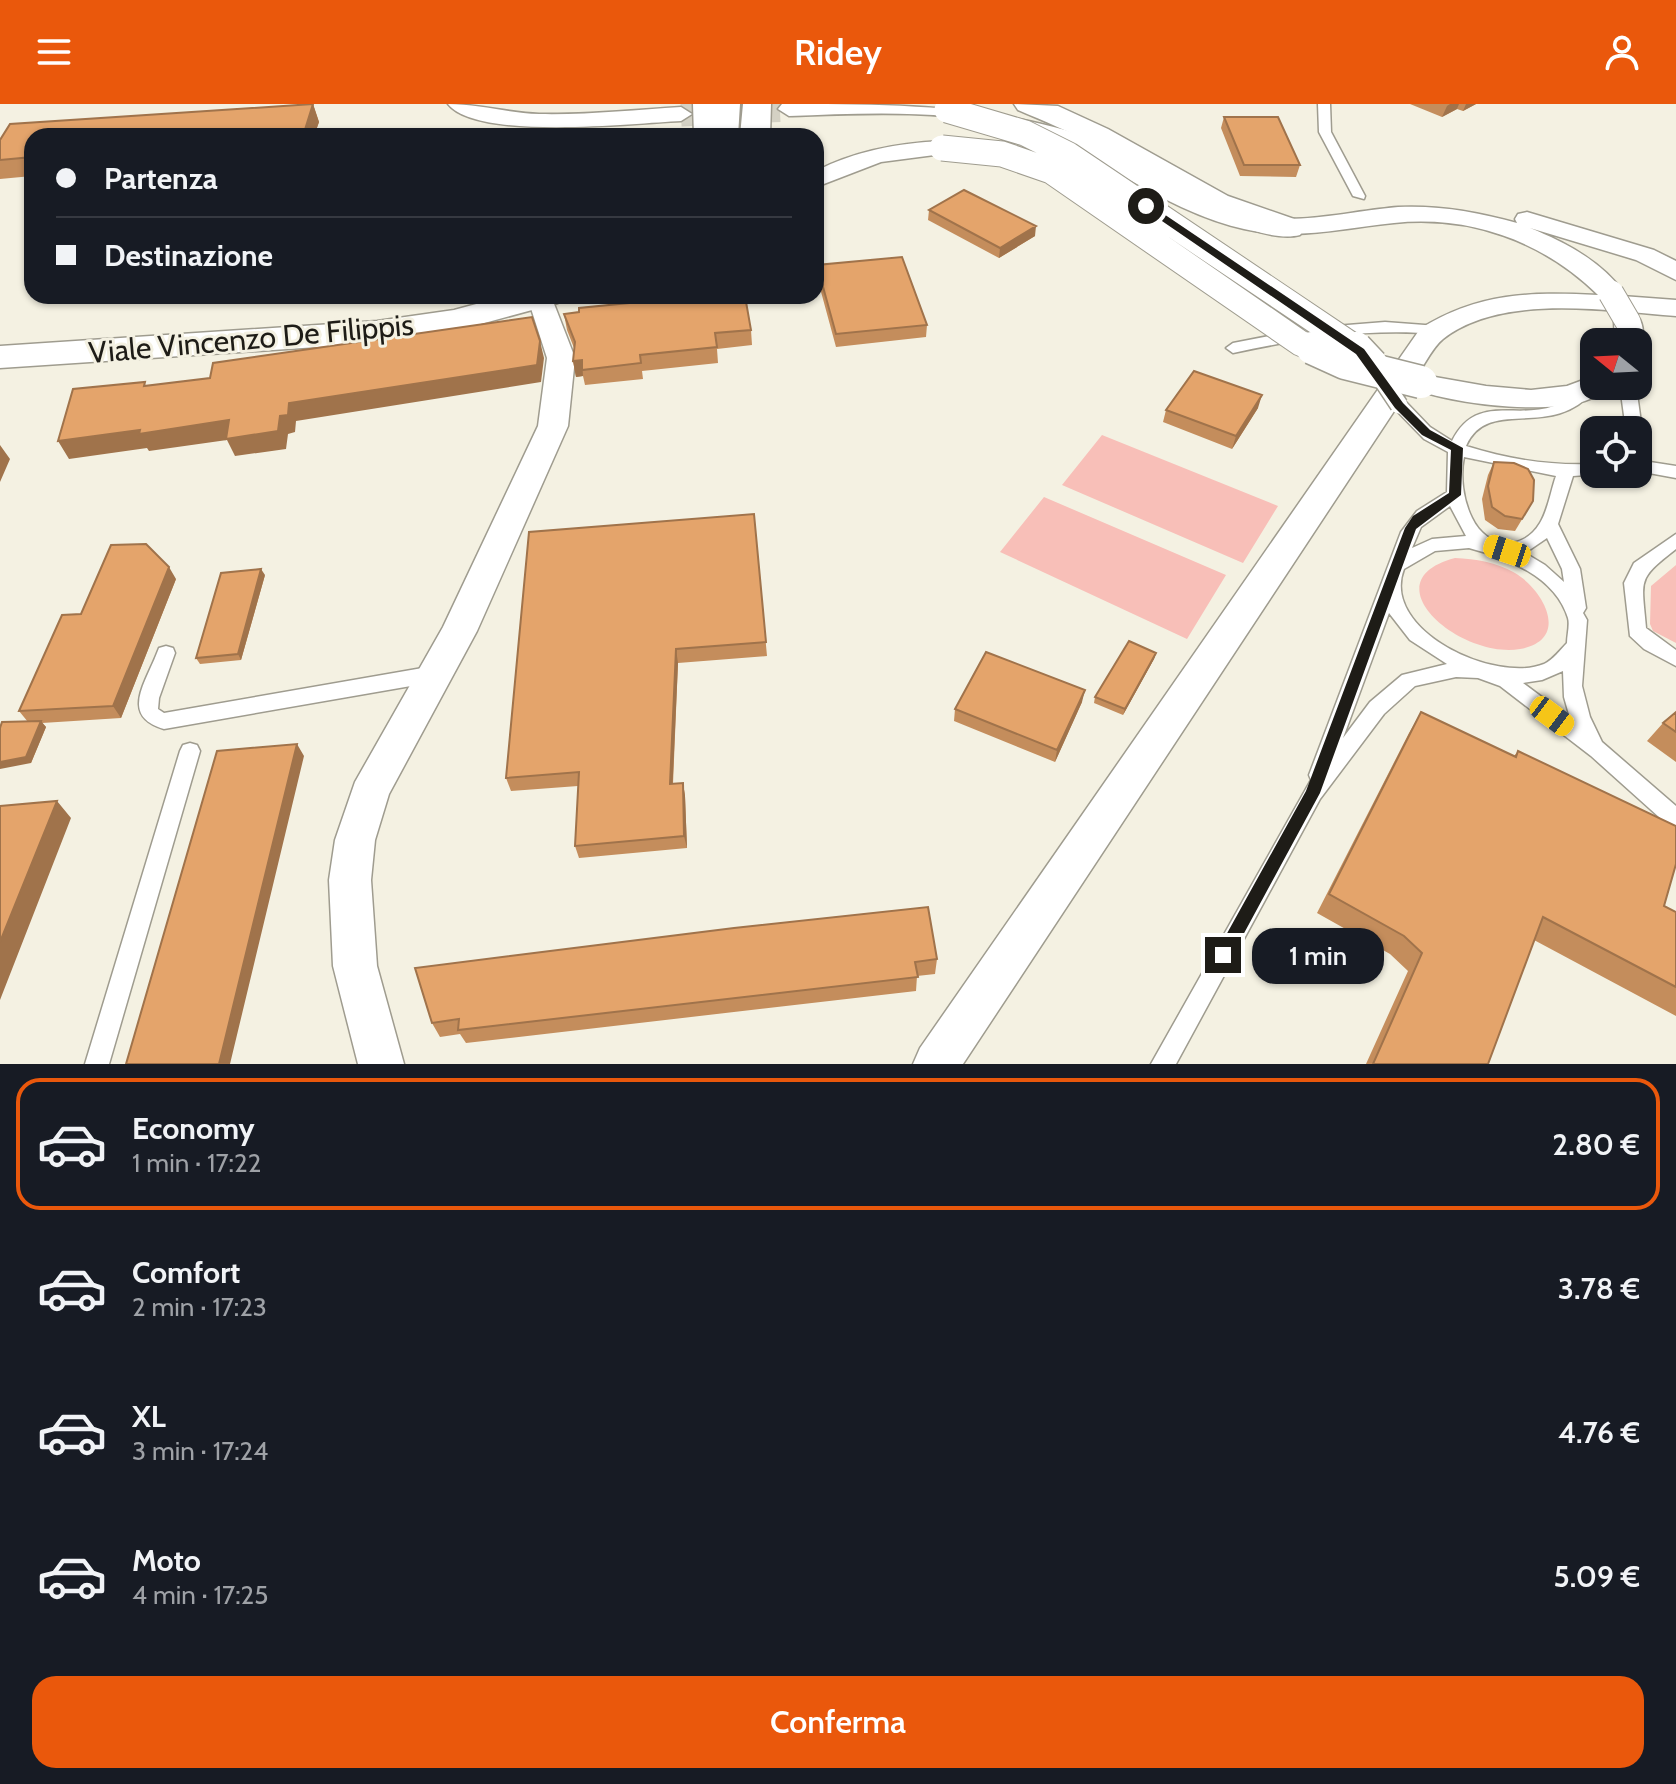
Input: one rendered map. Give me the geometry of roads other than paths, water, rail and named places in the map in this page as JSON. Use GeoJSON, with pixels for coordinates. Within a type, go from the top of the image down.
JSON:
{"type":"FeatureCollection","features":[{"type":"Feature","properties":{"kind":"main road"},"geometry":{"type":"LineString","coordinates":[[725,128],[726,104]]}},
{"type":"Feature","properties":{"kind":"main road"},"geometry":{"type":"LineString","coordinates":[[756,128],[757,104]]}},
{"type":"Feature","properties":{"kind":"main road"},"geometry":{"type":"LineString","coordinates":[[1028,104],[1104,139],[1225,208],[1263,223],[1299,228]]}},
{"type":"Feature","properties":{"kind":"main road","name":"Viale Vincenzo De Filippis"},"geometry":{"type":"LineString","coordinates":[[0,336],[363,313],[420,304]]}},
{"type":"Feature","properties":{"kind":"main road","name":"Viale Vincenzo De Filippis"},"geometry":{"type":"LineString","coordinates":[[0,357],[377,332],[455,320],[516,304]]}},
{"type":"Feature","properties":{"kind":"street"},"geometry":{"type":"LineString","coordinates":[[459,104],[480,113],[517,119],[681,114]]}},
{"type":"Feature","properties":{"kind":"street"},"geometry":{"type":"LineString","coordinates":[[704,104],[705,128]]}},
{"type":"Feature","properties":{"kind":"street"},"geometry":{"type":"LineString","coordinates":[[789,109],[871,107],[947,110],[995,116],[1039,127],[1084,147],[1195,208],[1249,223],[1299,228],[1395,215],[1433,215],[1476,221],[1560,252],[1596,277],[1611,293],[1626,328]]}},
{"type":"Feature","properties":{"kind":"street"},"geometry":{"type":"LineString","coordinates":[[947,110],[1025,133],[1069,155],[1326,327],[1360,351],[1377,372]]}},
{"type":"Feature","properties":{"kind":"street"},"geometry":{"type":"LineString","coordinates":[[824,176],[879,155],[942,148],[1002,154],[1051,171],[1300,343],[1345,363],[1421,382],[1507,398],[1535,398],[1580,388]]}},
{"type":"Feature","properties":{"kind":"street"},"geometry":{"type":"LineString","coordinates":[[1359,196],[1373,219]]}},
{"type":"Feature","properties":{"kind":"street"},"geometry":{"type":"LineString","coordinates":[[1359,196],[1420,196],[1504,212],[1645,255],[1676,272]]}},
{"type":"Feature","properties":{"kind":"street"},"geometry":{"type":"LineString","coordinates":[[936,1064],[1369,428],[1413,356],[1438,330],[1472,312],[1501,305],[1539,303],[1676,308]]}},
{"type":"Feature","properties":{"kind":"street"},"geometry":{"type":"LineString","coordinates":[[381,1064],[355,966],[350,880],[355,840],[376,781],[459,631],[553,426],[561,358],[544,304]]}},
{"type":"Feature","properties":{"kind":"lane"},"geometry":{"type":"LineString","coordinates":[[1324,104],[1325,132],[1359,196]]}},
{"type":"Feature","properties":{"kind":"lane"},"geometry":{"type":"LineString","coordinates":[[1233,348],[1302,332],[1352,326],[1393,324],[1438,330]]}},
{"type":"Feature","properties":{"kind":"lane"},"geometry":{"type":"LineString","coordinates":[[1377,372],[1399,405],[1426,433],[1457,448],[1529,466],[1580,470]]}},
{"type":"Feature","properties":{"kind":"lane"},"geometry":{"type":"LineString","coordinates":[[1163,1064],[1313,793],[1377,708],[1409,680],[1456,669],[1504,675],[1550,670],[1564,662],[1578,638],[1574,607],[1559,585],[1535,566],[1479,540],[1464,525],[1455,495],[1457,448],[1461,435],[1476,421],[1566,407],[1580,395]]}},
{"type":"Feature","properties":{"kind":"lane"},"geometry":{"type":"LineString","coordinates":[[1652,469],[1676,472]]}},
{"type":"Feature","properties":{"kind":"lane"},"geometry":{"type":"LineString","coordinates":[[1566,471],[1549,524],[1530,545],[1520,550],[1462,541],[1435,542],[1413,550],[1394,572],[1393,601],[1423,641],[1449,658],[1507,681],[1598,750],[1676,819]]}},
{"type":"Feature","properties":{"kind":"lane"},"geometry":{"type":"LineString","coordinates":[[1313,793],[1411,528],[1418,519],[1455,495]]}},
{"type":"Feature","properties":{"kind":"lane"},"geometry":{"type":"LineString","coordinates":[[1549,524],[1571,569],[1578,638],[1570,682],[1573,702],[1598,750]]}},
{"type":"Feature","properties":{"kind":"lane"},"geometry":{"type":"LineString","coordinates":[[1676,540],[1640,568],[1633,583],[1637,631],[1676,659]]}},
{"type":"Feature","properties":{"kind":"lane"},"geometry":{"type":"LineString","coordinates":[[166,653],[149,698],[148,711],[154,718],[164,721],[178,721],[434,674]]}},
{"type":"Feature","properties":{"kind":"lane"},"geometry":{"type":"LineString","coordinates":[[97,1064],[190,751]]}},
{"type":"Feature","properties":{"kind":"tunnel"},"geometry":{"type":"LineString","coordinates":[[681,114],[789,109]]}}]}
